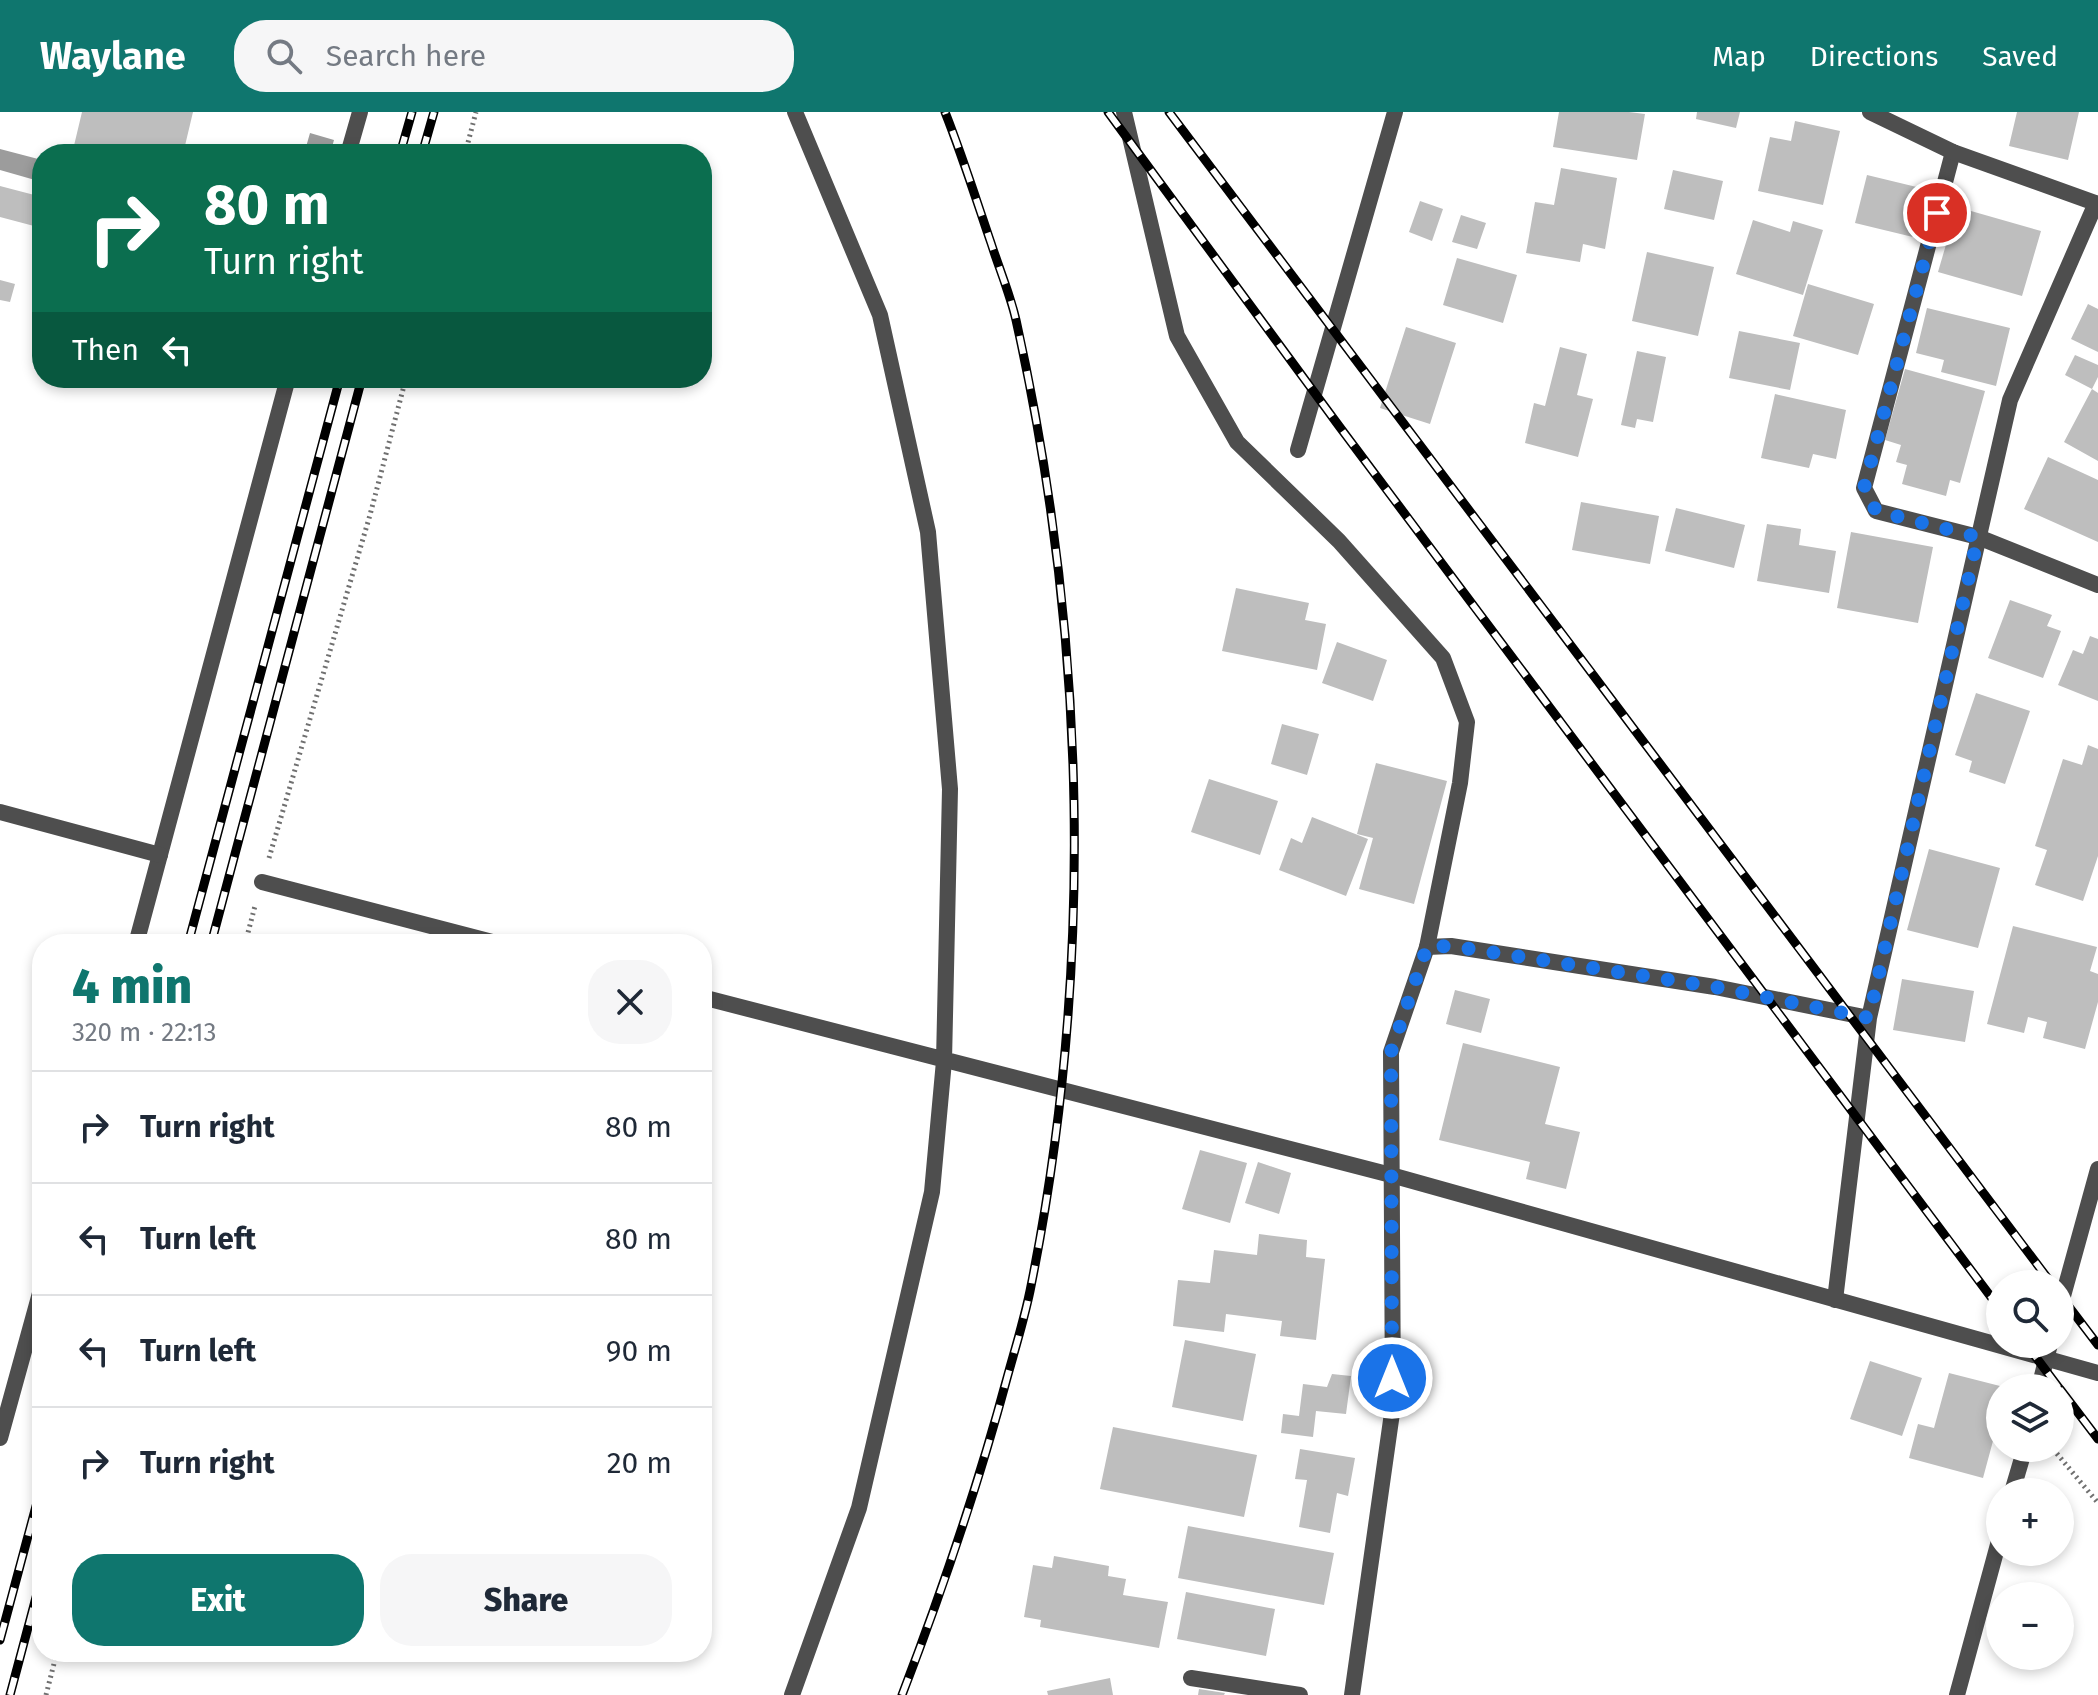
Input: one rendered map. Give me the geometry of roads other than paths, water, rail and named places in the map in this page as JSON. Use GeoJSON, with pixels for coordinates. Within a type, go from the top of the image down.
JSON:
{"type":"FeatureCollection","features":[{"type":"Feature","properties":{"kind":"street"},"geometry":{"type":"LineString","coordinates":[[351,144],[360,112]]}},
{"type":"Feature","properties":{"kind":"street"},"geometry":{"type":"LineString","coordinates":[[792,1695],[859,1508],[932,1192],[944,1061],[950,789],[928,532],[880,315],[795,112]]}},
{"type":"Feature","properties":{"kind":"street"},"geometry":{"type":"LineString","coordinates":[[1124,112],[1177,336],[1237,442],[1339,541],[1443,658],[1467,722],[1460,783],[1427,947],[1391,1052],[1393,1406],[1352,1695]]}},
{"type":"Feature","properties":{"kind":"street"},"geometry":{"type":"LineString","coordinates":[[1298,450],[1395,112]]}},
{"type":"Feature","properties":{"kind":"street"},"geometry":{"type":"LineString","coordinates":[[1835,1300],[1869,1018],[2010,400],[2097,203],[1953,152],[1870,112]]}},
{"type":"Feature","properties":{"kind":"street"},"geometry":{"type":"LineString","coordinates":[[1953,152],[1864,488],[1876,511],[1978,537],[2098,585]]}},
{"type":"Feature","properties":{"kind":"street"},"geometry":{"type":"LineString","coordinates":[[139,934],[285,388]]}},
{"type":"Feature","properties":{"kind":"street"},"geometry":{"type":"LineString","coordinates":[[0,812],[160,855]]}},
{"type":"Feature","properties":{"kind":"street"},"geometry":{"type":"LineString","coordinates":[[262,882],[462,934]]}},
{"type":"Feature","properties":{"kind":"street"},"geometry":{"type":"LineString","coordinates":[[1427,947],[1451,946],[1715,987],[1869,1018]]}},
{"type":"Feature","properties":{"kind":"street"},"geometry":{"type":"LineString","coordinates":[[712,1000],[1391,1175],[1835,1300],[1986,1337]]}},
{"type":"Feature","properties":{"kind":"street"},"geometry":{"type":"LineString","coordinates":[[2070,1270],[2098,1169]]}},
{"type":"Feature","properties":{"kind":"street"},"geometry":{"type":"LineString","coordinates":[[0,1438],[32,1322]]}},
{"type":"Feature","properties":{"kind":"street"},"geometry":{"type":"LineString","coordinates":[[2062,1358],[2098,1373]]}},
{"type":"Feature","properties":{"kind":"street"},"geometry":{"type":"LineString","coordinates":[[1957,1695],[1992,1566]]}},
{"type":"Feature","properties":{"kind":"street"},"geometry":{"type":"LineString","coordinates":[[1191,1678],[1300,1695]]}},
{"type":"Feature","properties":{"kind":"railway"},"geometry":{"type":"LineString","coordinates":[[403,144],[412,112]]}},
{"type":"Feature","properties":{"kind":"railway"},"geometry":{"type":"LineString","coordinates":[[425,144],[434,112]]}},
{"type":"Feature","properties":{"kind":"railway"},"geometry":{"type":"LineString","coordinates":[[902,1695],[972,1498],[1028,1302],[1051,1170],[1065,1049],[1073,927],[1074,805],[1069,683],[1057,561],[1040,440],[1014,310],[945,112]]}},
{"type":"Feature","properties":{"kind":"railway"},"geometry":{"type":"LineString","coordinates":[[1108,112],[1986,1290]]}},
{"type":"Feature","properties":{"kind":"railway"},"geometry":{"type":"LineString","coordinates":[[1169,112],[2041,1270]]}},
{"type":"Feature","properties":{"kind":"railway"},"geometry":{"type":"LineString","coordinates":[[191,934],[337,388]]}},
{"type":"Feature","properties":{"kind":"railway"},"geometry":{"type":"LineString","coordinates":[[214,934],[359,388]]}},
{"type":"Feature","properties":{"kind":"railway"},"geometry":{"type":"LineString","coordinates":[[2074,1313],[2098,1345]]}},
{"type":"Feature","properties":{"kind":"railway"},"geometry":{"type":"LineString","coordinates":[[2036,1358],[2048,1374]]}},
{"type":"Feature","properties":{"kind":"railway"},"geometry":{"type":"LineString","coordinates":[[2074,1407],[2098,1439]]}},
{"type":"Feature","properties":{"kind":"railway"},"geometry":{"type":"LineString","coordinates":[[0,1640],[32,1521]]}},
{"type":"Feature","properties":{"kind":"railway"},"geometry":{"type":"LineString","coordinates":[[10,1695],[32,1612]]}}]}
